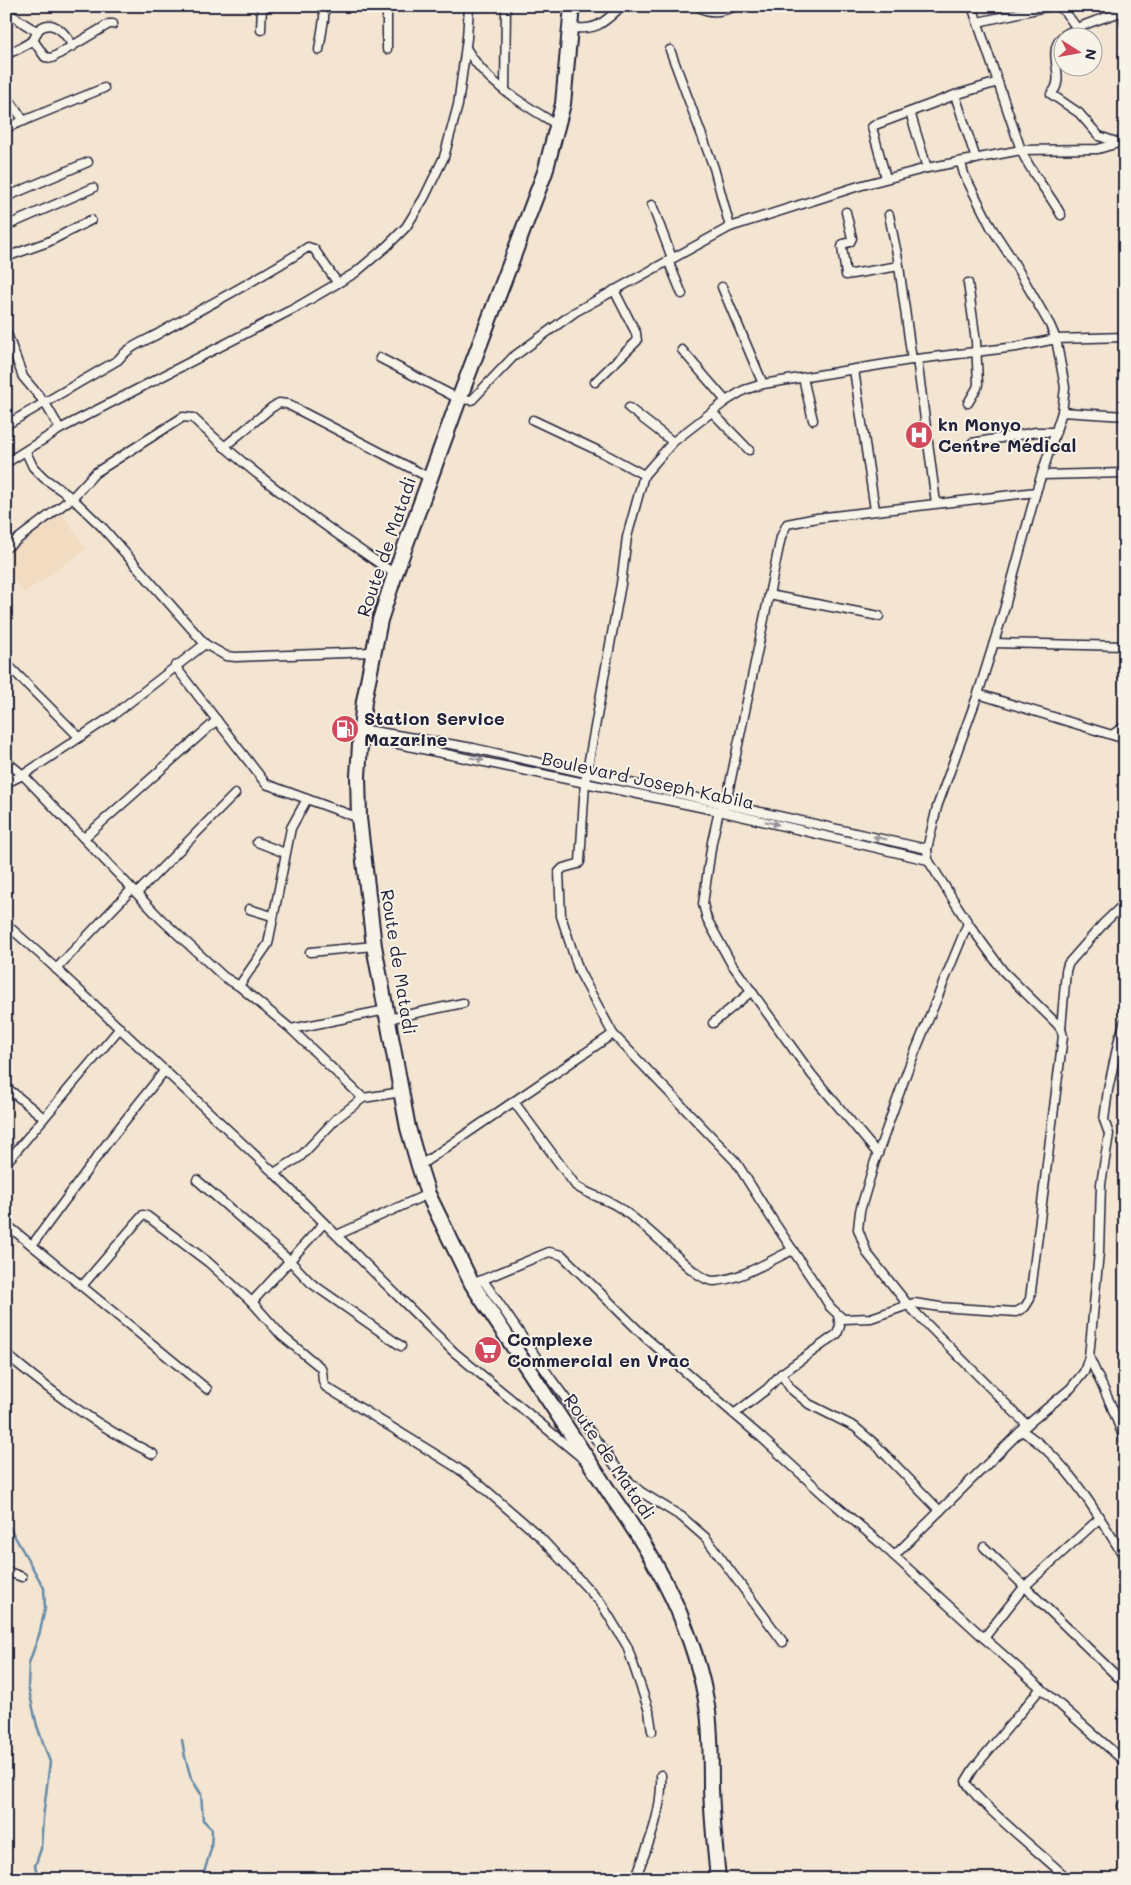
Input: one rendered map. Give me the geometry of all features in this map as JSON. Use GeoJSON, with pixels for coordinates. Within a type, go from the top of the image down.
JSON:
{"type":"FeatureCollection","features":[{"type":"Feature","properties":{"kind":"highway","name":"Route de Matadi"},"geometry":{"type":"LineString","coordinates":[[572,6],[563,104],[559,126],[544,172],[394,574],[380,620],[360,733],[359,818],[374,946],[408,1128],[428,1194],[477,1282],[591,1466],[637,1532],[673,1597],[696,1658],[708,1712],[718,1879]]}},
{"type":"Feature","properties":{"kind":"street"},"geometry":{"type":"LineString","coordinates":[[261,30],[262,6]]}},
{"type":"Feature","properties":{"kind":"street"},"geometry":{"type":"LineString","coordinates":[[319,50],[324,6]]}},
{"type":"Feature","properties":{"kind":"street"},"geometry":{"type":"LineString","coordinates":[[386,50],[387,6]]}},
{"type":"Feature","properties":{"kind":"street"},"geometry":{"type":"LineString","coordinates":[[6,463],[26,452],[60,428],[297,307],[355,273],[387,246],[406,227],[424,198],[444,157],[458,105],[466,48],[469,6]]}},
{"type":"Feature","properties":{"kind":"street"},"geometry":{"type":"LineString","coordinates":[[505,91],[506,6]]}},
{"type":"Feature","properties":{"kind":"street"},"geometry":{"type":"LineString","coordinates":[[571,28],[587,29],[595,27],[622,6]]}},
{"type":"Feature","properties":{"kind":"street"},"geometry":{"type":"LineString","coordinates":[[698,6],[703,11],[712,12],[736,6]]}},
{"type":"Feature","properties":{"kind":"street"},"geometry":{"type":"LineString","coordinates":[[972,6],[1021,150],[1026,161],[1053,199],[1061,215]]}},
{"type":"Feature","properties":{"kind":"street"},"geometry":{"type":"LineString","coordinates":[[978,22],[1051,6]]}},
{"type":"Feature","properties":{"kind":"street"},"geometry":{"type":"LineString","coordinates":[[1058,6],[1077,28],[1123,10],[1125,24]]}},
{"type":"Feature","properties":{"kind":"street"},"geometry":{"type":"LineString","coordinates":[[6,13],[11,14],[25,26],[38,31]]}},
{"type":"Feature","properties":{"kind":"street"},"geometry":{"type":"LineString","coordinates":[[33,40],[46,58],[59,55],[109,24],[113,24]]}},
{"type":"Feature","properties":{"kind":"street"},"geometry":{"type":"LineString","coordinates":[[6,55],[33,40],[38,31],[48,26],[60,29],[73,46]]}},
{"type":"Feature","properties":{"kind":"street"},"geometry":{"type":"LineString","coordinates":[[466,48],[473,61],[505,91],[559,126]]}},
{"type":"Feature","properties":{"kind":"street"},"geometry":{"type":"LineString","coordinates":[[670,50],[714,168],[730,227]]}},
{"type":"Feature","properties":{"kind":"street"},"geometry":{"type":"LineString","coordinates":[[1058,78],[1058,82],[1051,94],[1079,113],[1099,136],[1116,142]]}},
{"type":"Feature","properties":{"kind":"street"},"geometry":{"type":"LineString","coordinates":[[886,178],[872,127],[955,95],[998,82]]}},
{"type":"Feature","properties":{"kind":"street"},"geometry":{"type":"LineString","coordinates":[[6,128],[104,88]]}},
{"type":"Feature","properties":{"kind":"street"},"geometry":{"type":"LineString","coordinates":[[6,95],[24,121]]}},
{"type":"Feature","properties":{"kind":"street"},"geometry":{"type":"LineString","coordinates":[[955,95],[976,159]]}},
{"type":"Feature","properties":{"kind":"street"},"geometry":{"type":"LineString","coordinates":[[910,112],[927,168]]}},
{"type":"Feature","properties":{"kind":"street"},"geometry":{"type":"LineString","coordinates":[[380,358],[459,399],[472,400],[502,368],[527,346],[575,312],[730,227],[886,178],[927,168],[1021,150],[1098,149],[1116,142],[1125,141]]}},
{"type":"Feature","properties":{"kind":"street"},"geometry":{"type":"LineString","coordinates":[[6,197],[88,162]]}},
{"type":"Feature","properties":{"kind":"street"},"geometry":{"type":"LineString","coordinates":[[961,163],[964,174],[990,227],[1010,256],[1050,325],[1056,339],[1065,387],[1062,412],[1036,492],[994,643],[978,694],[937,807],[927,849],[928,860],[968,923],[1003,970],[1061,1029]]}},
{"type":"Feature","properties":{"kind":"street"},"geometry":{"type":"LineString","coordinates":[[6,226],[93,188]]}},
{"type":"Feature","properties":{"kind":"street"},"geometry":{"type":"LineString","coordinates":[[652,205],[682,294]]}},
{"type":"Feature","properties":{"kind":"street"},"geometry":{"type":"LineString","coordinates":[[846,212],[852,238],[850,242],[843,244],[842,247],[846,275],[899,266]]}},
{"type":"Feature","properties":{"kind":"street"},"geometry":{"type":"LineString","coordinates":[[889,215],[899,266],[936,503]]}},
{"type":"Feature","properties":{"kind":"street"},"geometry":{"type":"LineString","coordinates":[[6,257],[48,242],[91,220]]}},
{"type":"Feature","properties":{"kind":"street"},"geometry":{"type":"LineString","coordinates":[[6,424],[118,360],[127,349],[151,338],[263,276],[308,247],[314,249],[337,282]]}},
{"type":"Feature","properties":{"kind":"street"},"geometry":{"type":"LineString","coordinates":[[968,283],[976,342],[978,384],[976,392],[968,402]]}},
{"type":"Feature","properties":{"kind":"street"},"geometry":{"type":"LineString","coordinates":[[722,286],[762,384]]}},
{"type":"Feature","properties":{"kind":"street"},"geometry":{"type":"LineString","coordinates":[[594,382],[637,341],[636,333],[614,290]]}},
{"type":"Feature","properties":{"kind":"street"},"geometry":{"type":"LineString","coordinates":[[6,331],[23,377],[45,402],[60,428]]}},
{"type":"Feature","properties":{"kind":"street"},"geometry":{"type":"LineString","coordinates":[[1125,337],[1056,339],[976,352],[914,359],[762,384],[744,390],[726,401],[673,442],[644,475],[626,537],[621,584],[585,782],[580,862],[562,868],[559,872],[562,916],[579,971],[613,1034],[736,1162],[824,1297],[843,1319],[871,1318],[914,1303],[940,1307],[1016,1312],[1025,1307],[1030,1299],[1063,1036],[1061,1029],[1066,971],[1068,964],[1104,923],[1125,903]]}},
{"type":"Feature","properties":{"kind":"street"},"geometry":{"type":"LineString","coordinates":[[682,350],[726,401]]}},
{"type":"Feature","properties":{"kind":"street"},"geometry":{"type":"LineString","coordinates":[[854,370],[875,510]]}},
{"type":"Feature","properties":{"kind":"street"},"geometry":{"type":"LineString","coordinates":[[804,378],[813,420]]}},
{"type":"Feature","properties":{"kind":"street"},"geometry":{"type":"LineString","coordinates":[[224,447],[271,408],[279,403],[287,404],[430,478]]}},
{"type":"Feature","properties":{"kind":"street"},"geometry":{"type":"LineString","coordinates":[[629,408],[673,442]]}},
{"type":"Feature","properties":{"kind":"street"},"geometry":{"type":"LineString","coordinates":[[712,412],[749,450]]}},
{"type":"Feature","properties":{"kind":"street"},"geometry":{"type":"LineString","coordinates":[[1062,412],[1125,416]]}},
{"type":"Feature","properties":{"kind":"street"},"geometry":{"type":"LineString","coordinates":[[6,548],[72,498],[95,473],[183,417],[192,418],[224,447],[332,531],[394,574]]}},
{"type":"Feature","properties":{"kind":"street"},"geometry":{"type":"LineString","coordinates":[[533,420],[605,454],[644,475]]}},
{"type":"Feature","properties":{"kind":"street"},"geometry":{"type":"LineString","coordinates":[[972,443],[1036,432],[1056,432]]}},
{"type":"Feature","properties":{"kind":"street"},"geometry":{"type":"LineString","coordinates":[[26,452],[33,467],[44,478],[72,498],[103,528],[205,644],[226,656],[236,658],[373,652]]}},
{"type":"Feature","properties":{"kind":"street"},"geometry":{"type":"LineString","coordinates":[[1042,475],[1125,474]]}},
{"type":"Feature","properties":{"kind":"street"},"geometry":{"type":"LineString","coordinates":[[878,1154],[812,1075],[731,963],[708,919],[703,904],[712,842],[719,811],[726,803],[781,537],[787,524],[817,518],[1036,492]]}},
{"type":"Feature","properties":{"kind":"street"},"geometry":{"type":"LineString","coordinates":[[769,595],[879,616]]}},
{"type":"Feature","properties":{"kind":"street"},"geometry":{"type":"LineString","coordinates":[[994,643],[1125,646]]}},
{"type":"Feature","properties":{"kind":"street"},"geometry":{"type":"LineString","coordinates":[[6,783],[22,775],[112,716],[205,644]]}},
{"type":"Feature","properties":{"kind":"street"},"geometry":{"type":"LineString","coordinates":[[6,662],[79,737]]}},
{"type":"Feature","properties":{"kind":"street"},"geometry":{"type":"LineString","coordinates":[[175,666],[262,780],[271,787],[359,818]]}},
{"type":"Feature","properties":{"kind":"street"},"geometry":{"type":"LineString","coordinates":[[978,694],[1125,739]]}},
{"type":"Feature","properties":{"kind":"street"},"geometry":{"type":"LineString","coordinates":[[84,838],[216,720]]}},
{"type":"Feature","properties":{"kind":"street"},"geometry":{"type":"LineString","coordinates":[[1113,734],[1125,726]]}},
{"type":"Feature","properties":{"kind":"street","name":"Boulevard Joseph Kabila"},"geometry":{"type":"LineString","coordinates":[[360,733],[473,748],[927,849]]}},
{"type":"Feature","properties":{"kind":"street","name":"Boulevard Joseph Kabila"},"geometry":{"type":"LineString","coordinates":[[360,733],[719,811],[928,860]]}},
{"type":"Feature","properties":{"kind":"street"},"geometry":{"type":"LineString","coordinates":[[6,761],[84,838],[161,919],[224,977],[240,986],[291,1029],[363,1098]]}},
{"type":"Feature","properties":{"kind":"street"},"geometry":{"type":"LineString","coordinates":[[56,969],[235,794]]}},
{"type":"Feature","properties":{"kind":"street"},"geometry":{"type":"LineString","coordinates":[[240,986],[268,944],[272,916],[291,828],[307,799]]}},
{"type":"Feature","properties":{"kind":"street"},"geometry":{"type":"LineString","coordinates":[[257,842],[285,853]]}},
{"type":"Feature","properties":{"kind":"street"},"geometry":{"type":"LineString","coordinates":[[249,909],[272,916]]}},
{"type":"Feature","properties":{"kind":"street"},"geometry":{"type":"LineString","coordinates":[[968,923],[908,1069],[860,1211],[858,1229],[867,1253],[909,1306],[1069,1474],[1125,1558]]}},
{"type":"Feature","properties":{"kind":"street"},"geometry":{"type":"LineString","coordinates":[[6,924],[274,1173],[454,1352],[591,1466]]}},
{"type":"Feature","properties":{"kind":"street"},"geometry":{"type":"LineString","coordinates":[[310,952],[374,946]]}},
{"type":"Feature","properties":{"kind":"street"},"geometry":{"type":"LineString","coordinates":[[713,1023],[752,991]]}},
{"type":"Feature","properties":{"kind":"street"},"geometry":{"type":"LineString","coordinates":[[291,1029],[464,1003]]}},
{"type":"Feature","properties":{"kind":"street"},"geometry":{"type":"LineString","coordinates":[[894,1556],[1024,1428],[1070,1388],[1084,1372],[1089,1358],[1099,1252],[1101,1184],[1109,1134],[1104,1120],[1108,1090],[1119,1039],[1125,1021]]}},
{"type":"Feature","properties":{"kind":"street"},"geometry":{"type":"LineString","coordinates":[[6,1163],[120,1028]]}},
{"type":"Feature","properties":{"kind":"street"},"geometry":{"type":"LineString","coordinates":[[419,1166],[613,1034]]}},
{"type":"Feature","properties":{"kind":"street"},"geometry":{"type":"LineString","coordinates":[[32,1245],[108,1142],[165,1070]]}},
{"type":"Feature","properties":{"kind":"street"},"geometry":{"type":"LineString","coordinates":[[6,1087],[44,1118]]}},
{"type":"Feature","properties":{"kind":"street"},"geometry":{"type":"LineString","coordinates":[[274,1173],[300,1157],[337,1118],[363,1098],[402,1092]]}},
{"type":"Feature","properties":{"kind":"street"},"geometry":{"type":"LineString","coordinates":[[514,1102],[576,1186],[616,1206],[645,1227],[698,1274],[714,1281],[739,1275],[752,1271],[793,1250]]}},
{"type":"Feature","properties":{"kind":"street"},"geometry":{"type":"LineString","coordinates":[[198,1180],[290,1261],[311,1283],[400,1346]]}},
{"type":"Feature","properties":{"kind":"street"},"geometry":{"type":"LineString","coordinates":[[337,1235],[428,1194]]}},
{"type":"Feature","properties":{"kind":"street"},"geometry":{"type":"LineString","coordinates":[[82,1286],[141,1216],[145,1215],[208,1262],[252,1302],[282,1336],[322,1369],[323,1384],[326,1387],[456,1467],[479,1484],[538,1535],[601,1603],[626,1646],[649,1712],[652,1732]]}},
{"type":"Feature","properties":{"kind":"street"},"geometry":{"type":"LineString","coordinates":[[252,1302],[324,1223]]}},
{"type":"Feature","properties":{"kind":"street"},"geometry":{"type":"LineString","coordinates":[[6,1224],[207,1389]]}},
{"type":"Feature","properties":{"kind":"street"},"geometry":{"type":"LineString","coordinates":[[783,1642],[706,1538],[688,1522],[641,1492],[622,1475],[477,1282],[549,1252],[562,1255],[645,1337],[1125,1762]]}},
{"type":"Feature","properties":{"kind":"street"},"geometry":{"type":"LineString","coordinates":[[734,1414],[767,1389],[781,1374],[837,1334],[840,1330],[838,1315]]}},
{"type":"Feature","properties":{"kind":"street"},"geometry":{"type":"LineString","coordinates":[[6,1354],[50,1390],[94,1421],[117,1436],[153,1454]]}},
{"type":"Feature","properties":{"kind":"street"},"geometry":{"type":"LineString","coordinates":[[1089,1358],[1125,1441]]}},
{"type":"Feature","properties":{"kind":"street"},"geometry":{"type":"LineString","coordinates":[[781,1374],[791,1389],[809,1404],[855,1427],[875,1444],[940,1511]]}},
{"type":"Feature","properties":{"kind":"street"},"geometry":{"type":"LineString","coordinates":[[984,1638],[1024,1587],[1100,1518]]}},
{"type":"Feature","properties":{"kind":"street"},"geometry":{"type":"LineString","coordinates":[[984,1547],[1125,1684]]}},
{"type":"Feature","properties":{"kind":"street"},"geometry":{"type":"LineString","coordinates":[[6,1571],[22,1577]]}},
{"type":"Feature","properties":{"kind":"street"},"geometry":{"type":"LineString","coordinates":[[1041,1688],[974,1768],[966,1781],[969,1789],[1068,1879]]}},
{"type":"Feature","properties":{"kind":"street"},"geometry":{"type":"LineString","coordinates":[[635,1879],[656,1823],[661,1774]]}},
{"type":"Feature","properties":{"kind":"shaded area"},"geometry":{"type":"Polygon","coordinates":[[[62,514],[86,549],[24,593],[6,567],[6,551],[62,514]]]}},
{"type":"Feature","properties":{"kind":"waterway"},"geometry":{"type":"LineString","coordinates":[[6,1521],[44,1588],[45,1608],[40,1632],[29,1663],[28,1686],[37,1726],[50,1762],[41,1849],[35,1866],[39,1879]]}},
{"type":"Feature","properties":{"kind":"waterway"},"geometry":{"type":"LineString","coordinates":[[182,1740],[191,1778],[201,1794],[203,1820],[212,1829],[211,1849],[202,1879]]}},
{"type":"Feature","properties":{"kind":"place","name":"kn Monyo Centre Médical"},"geometry":{"type":"Point","coordinates":[919,435]}},
{"type":"Feature","properties":{"kind":"place","name":"Station Service Mazarine"},"geometry":{"type":"Point","coordinates":[345,729]}},
{"type":"Feature","properties":{"kind":"place","name":"Complexe Commercial en Vrac"},"geometry":{"type":"Point","coordinates":[488,1350]}}]}
